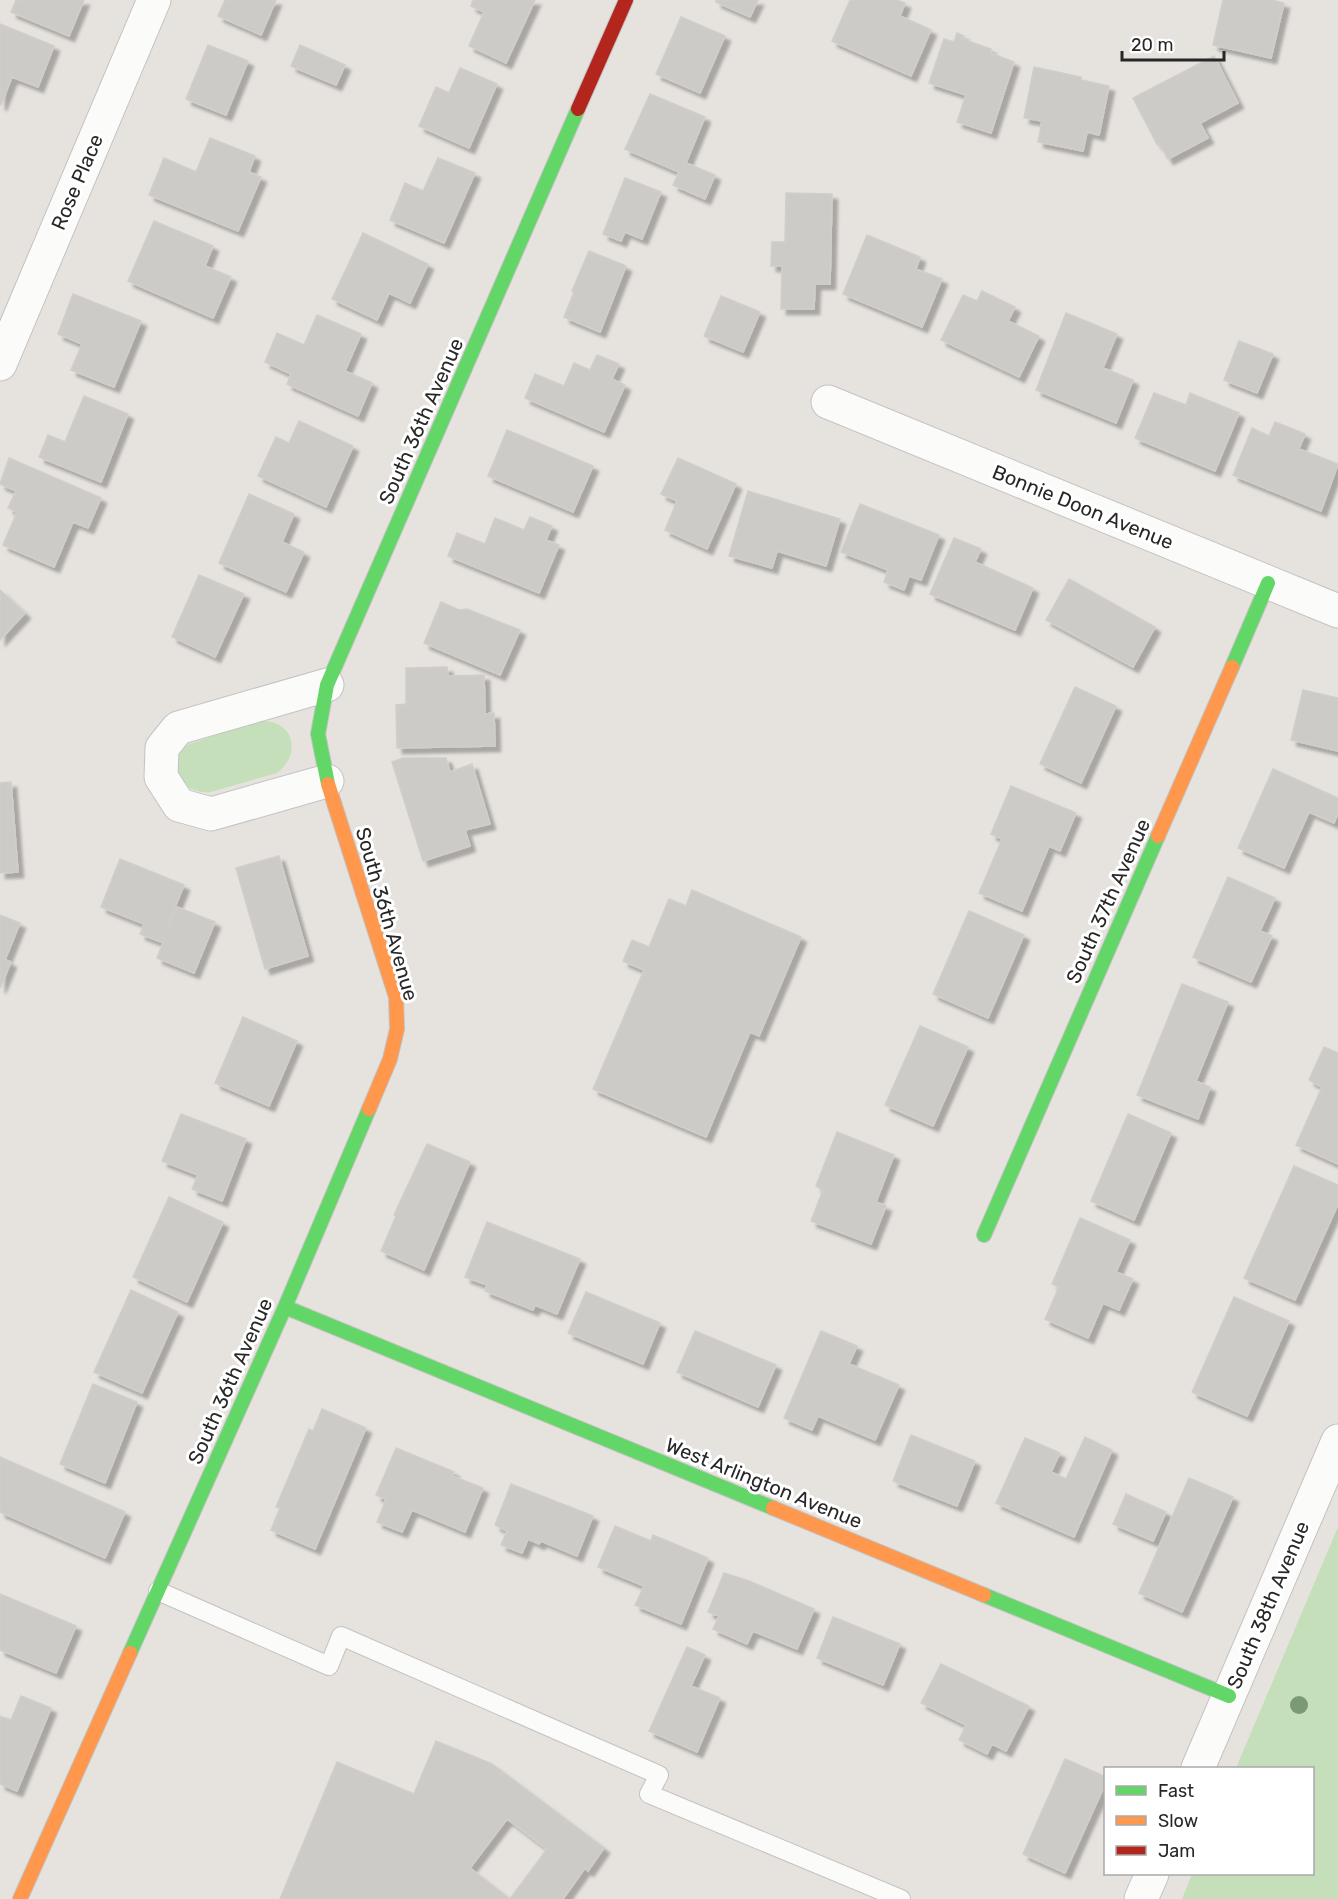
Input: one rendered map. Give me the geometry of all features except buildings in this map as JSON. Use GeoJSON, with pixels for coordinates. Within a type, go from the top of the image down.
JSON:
{"type":"FeatureCollection","features":[{"type":"Feature","properties":{"kind":"street","name":"Rose Place"},"geometry":{"type":"LineString","coordinates":[[0,364],[154,0]]}},
{"type":"Feature","properties":{"kind":"street","name":"South 36th Avenue"},"geometry":{"type":"LineString","coordinates":[[20,1899],[285,1307],[390,1059],[397,1029],[396,997],[327,781],[318,734],[327,685],[626,0]]}},
{"type":"Feature","properties":{"kind":"street","name":"Bonnie Doon Avenue"},"geometry":{"type":"LineString","coordinates":[[828,402],[1338,611]]}},
{"type":"Feature","properties":{"kind":"street","name":"South 37th Avenue"},"geometry":{"type":"LineString","coordinates":[[984,1235],[1268,583]]}},
{"type":"Feature","properties":{"kind":"street"},"geometry":{"type":"LineString","coordinates":[[327,685],[178,728],[162,748],[161,777],[179,805],[211,814],[327,781]]}},
{"type":"Feature","properties":{"kind":"street","name":"West Arlington Avenue"},"geometry":{"type":"LineString","coordinates":[[285,1307],[1229,1696]]}},
{"type":"Feature","properties":{"kind":"street","name":"South 38th Avenue"},"geometry":{"type":"LineString","coordinates":[[1198,1767],[1338,1441]]}},
{"type":"Feature","properties":{"kind":"street"},"geometry":{"type":"LineString","coordinates":[[1141,1899],[1152,1875]]}},
{"type":"Feature","properties":{"kind":"lane"},"geometry":{"type":"LineString","coordinates":[[158,1591],[329,1666],[340,1636],[659,1775],[649,1794],[901,1899]]}},
{"type":"Feature","properties":{"kind":"green space"},"geometry":{"type":"Polygon","coordinates":[[[260,721],[280,725],[291,739],[290,756],[277,773],[211,792],[191,789],[179,777],[178,760],[189,744],[260,721]]]}},
{"type":"Feature","properties":{"kind":"green space"},"geometry":{"type":"Polygon","coordinates":[[[1338,1527],[1338,1899],[1182,1899],[1192,1875],[1314,1875],[1314,1767],[1236,1767],[1338,1527]]]}},
{"type":"Feature","properties":{"kind":"traffic: fast"},"geometry":{"type":"LineString","coordinates":[[328,784],[318,734],[327,685],[578,109]]}},
{"type":"Feature","properties":{"kind":"traffic: fast"},"geometry":{"type":"LineString","coordinates":[[1232,667],[1268,583]]}},
{"type":"Feature","properties":{"kind":"traffic: fast"},"geometry":{"type":"LineString","coordinates":[[984,1235],[1158,836]]}},
{"type":"Feature","properties":{"kind":"traffic: fast"},"geometry":{"type":"LineString","coordinates":[[130,1653],[285,1307],[369,1109]]}},
{"type":"Feature","properties":{"kind":"traffic: fast"},"geometry":{"type":"LineString","coordinates":[[285,1307],[773,1508]]}},
{"type":"Feature","properties":{"kind":"traffic: fast"},"geometry":{"type":"LineString","coordinates":[[984,1595],[1229,1696]]}},
{"type":"Feature","properties":{"kind":"traffic: slow"},"geometry":{"type":"LineString","coordinates":[[1158,836],[1232,667]]}},
{"type":"Feature","properties":{"kind":"traffic: slow"},"geometry":{"type":"LineString","coordinates":[[328,784],[396,997],[397,1029],[390,1059],[369,1109]]}},
{"type":"Feature","properties":{"kind":"traffic: slow"},"geometry":{"type":"LineString","coordinates":[[773,1508],[984,1595]]}},
{"type":"Feature","properties":{"kind":"traffic: slow"},"geometry":{"type":"LineString","coordinates":[[20,1899],[130,1653]]}},
{"type":"Feature","properties":{"kind":"traffic: jam"},"geometry":{"type":"LineString","coordinates":[[578,109],[626,0]]}}]}
